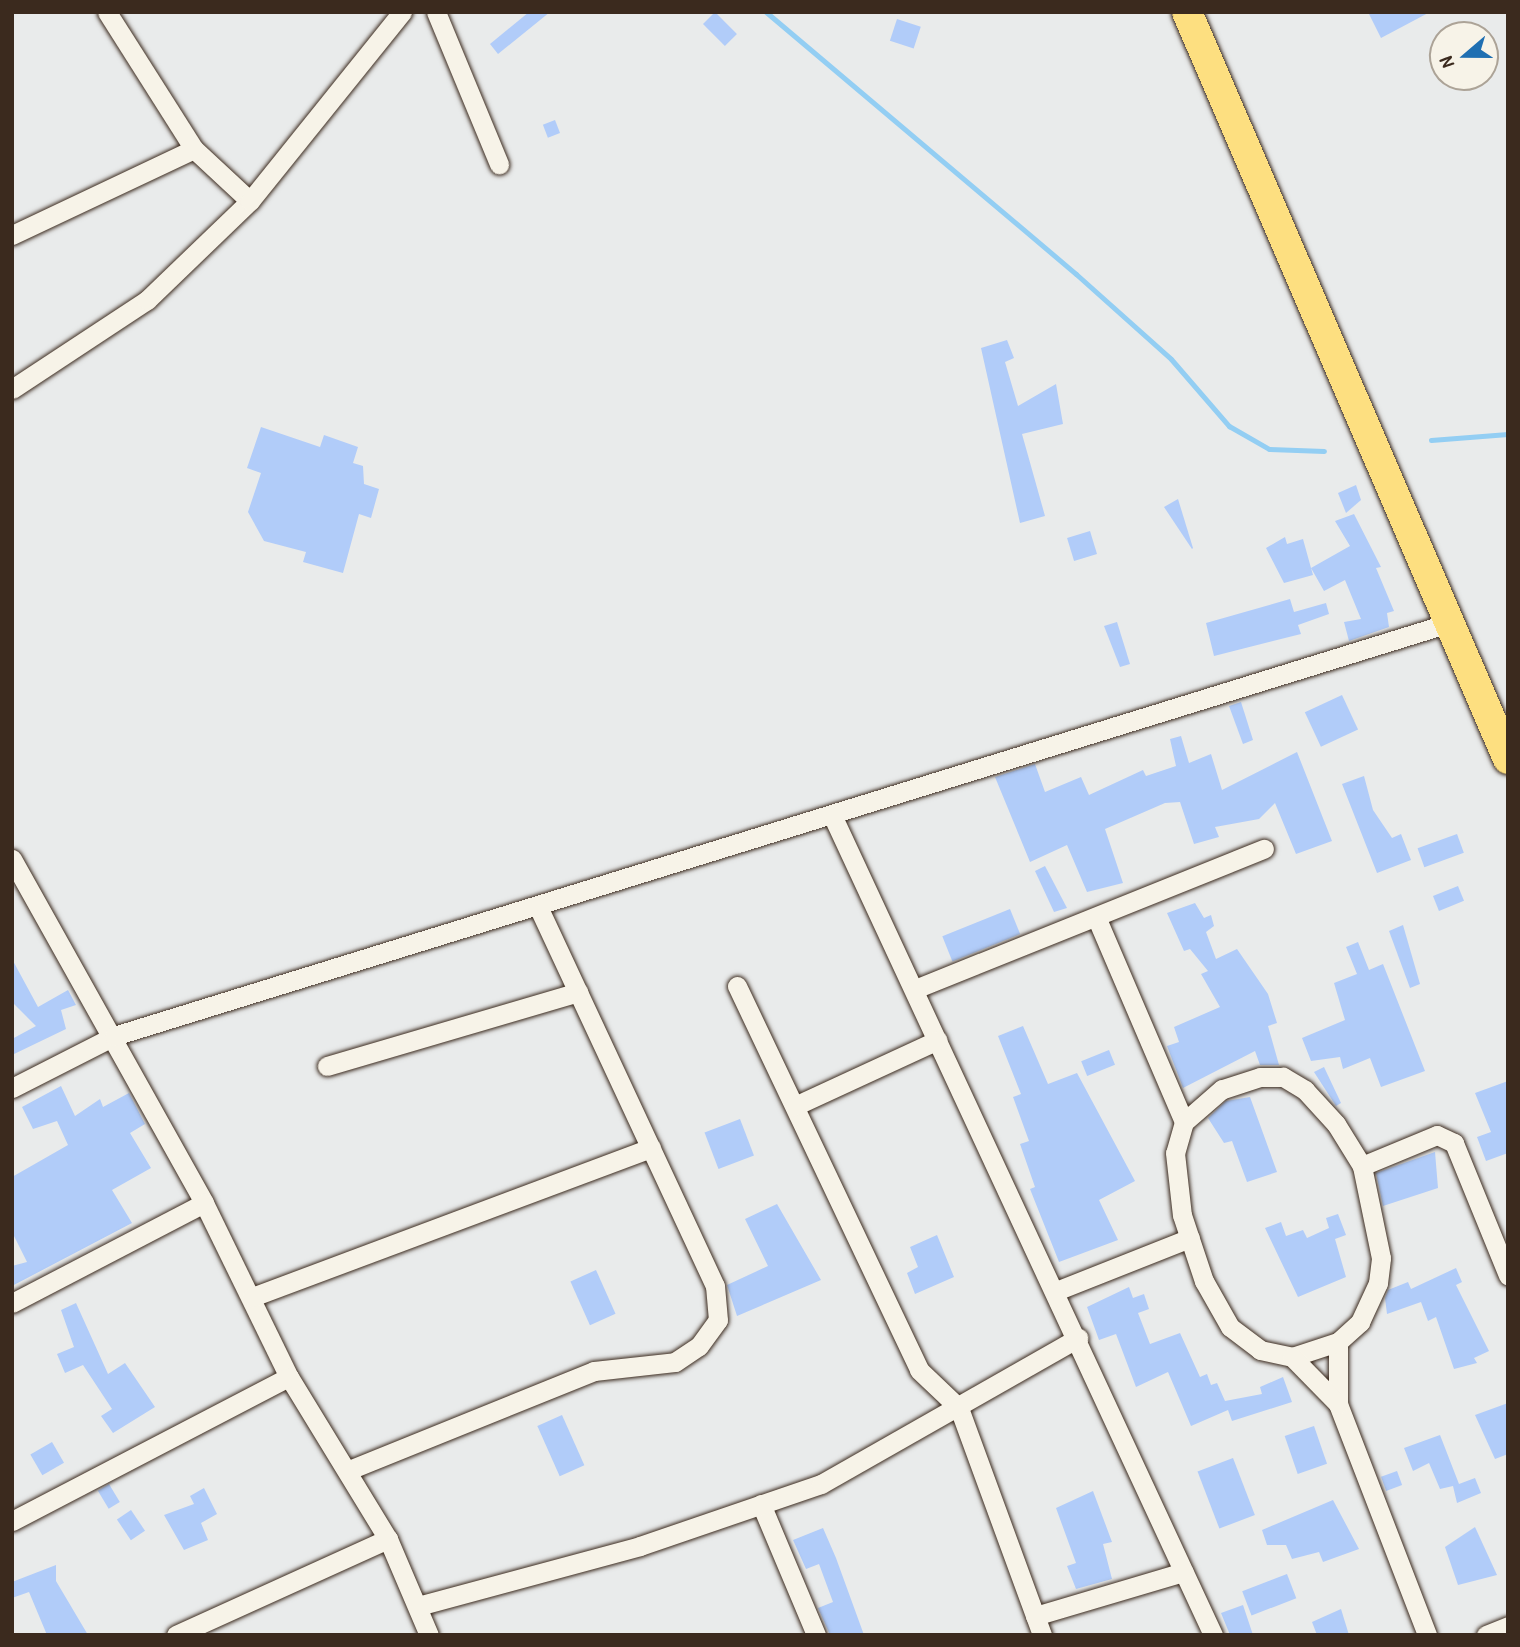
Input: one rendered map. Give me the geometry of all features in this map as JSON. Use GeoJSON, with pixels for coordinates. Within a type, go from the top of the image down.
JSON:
{"type":"FeatureCollection","features":[{"type":"Feature","properties":{"kind":"main road"},"geometry":{"type":"LineString","coordinates":[[1187,12],[1508,759]]}},
{"type":"Feature","properties":{"kind":"main road"},"geometry":{"type":"LineString","coordinates":[[1476,687],[1508,709]]}},
{"type":"Feature","properties":{"kind":"street"},"geometry":{"type":"LineString","coordinates":[[107,12],[194,149],[250,201]]}},
{"type":"Feature","properties":{"kind":"street"},"geometry":{"type":"LineString","coordinates":[[12,388],[147,300],[250,201],[402,12]]}},
{"type":"Feature","properties":{"kind":"street"},"geometry":{"type":"LineString","coordinates":[[436,12],[499,164]]}},
{"type":"Feature","properties":{"kind":"street"},"geometry":{"type":"LineString","coordinates":[[12,235],[194,149]]}},
{"type":"Feature","properties":{"kind":"street"},"geometry":{"type":"LineString","coordinates":[[12,1088],[114,1036],[833,817],[1449,623]]}},
{"type":"Feature","properties":{"kind":"street"},"geometry":{"type":"LineString","coordinates":[[833,817],[1078,1338],[1213,1635]]}},
{"type":"Feature","properties":{"kind":"street"},"geometry":{"type":"LineString","coordinates":[[915,989],[1097,919],[1264,849]]}},
{"type":"Feature","properties":{"kind":"street"},"geometry":{"type":"LineString","coordinates":[[13,861],[114,1036],[204,1203],[289,1377],[349,1470],[388,1539],[429,1635]]}},
{"type":"Feature","properties":{"kind":"street"},"geometry":{"type":"LineString","coordinates":[[349,1470],[594,1371],[676,1362],[699,1346],[718,1320],[715,1286],[538,906]]}},
{"type":"Feature","properties":{"kind":"street"},"geometry":{"type":"LineString","coordinates":[[1097,919],[1184,1122]]}},
{"type":"Feature","properties":{"kind":"street"},"geometry":{"type":"LineString","coordinates":[[737,986],[919,1370],[959,1409],[1042,1635]]}},
{"type":"Feature","properties":{"kind":"street"},"geometry":{"type":"LineString","coordinates":[[327,1066],[578,992]]}},
{"type":"Feature","properties":{"kind":"street"},"geometry":{"type":"LineString","coordinates":[[795,1106],[938,1040]]}},
{"type":"Feature","properties":{"kind":"street"},"geometry":{"type":"LineString","coordinates":[[1283,1077],[1305,1090],[1336,1124],[1362,1166],[1377,1224],[1378,1283],[1360,1322],[1338,1342],[1292,1357],[1259,1350],[1230,1327],[1190,1238],[1175,1153],[1184,1122],[1222,1088],[1283,1077]]}},
{"type":"Feature","properties":{"kind":"street"},"geometry":{"type":"LineString","coordinates":[[1362,1166],[1437,1135],[1454,1143],[1508,1275]]}},
{"type":"Feature","properties":{"kind":"street"},"geometry":{"type":"LineString","coordinates":[[252,1297],[651,1148]]}},
{"type":"Feature","properties":{"kind":"street"},"geometry":{"type":"LineString","coordinates":[[12,1303],[204,1203]]}},
{"type":"Feature","properties":{"kind":"street"},"geometry":{"type":"LineString","coordinates":[[1056,1291],[1190,1238]]}},
{"type":"Feature","properties":{"kind":"street"},"geometry":{"type":"LineString","coordinates":[[418,1606],[640,1546],[821,1484],[959,1409],[1078,1338]]}},
{"type":"Feature","properties":{"kind":"street"},"geometry":{"type":"LineString","coordinates":[[1338,1342],[1338,1404],[1427,1635]]}},
{"type":"Feature","properties":{"kind":"street"},"geometry":{"type":"LineString","coordinates":[[1292,1357],[1338,1404]]}},
{"type":"Feature","properties":{"kind":"street"},"geometry":{"type":"LineString","coordinates":[[12,1521],[289,1377]]}},
{"type":"Feature","properties":{"kind":"street"},"geometry":{"type":"LineString","coordinates":[[761,1504],[816,1635]]}},
{"type":"Feature","properties":{"kind":"street"},"geometry":{"type":"LineString","coordinates":[[176,1635],[388,1539]]}},
{"type":"Feature","properties":{"kind":"street"},"geometry":{"type":"LineString","coordinates":[[1035,1616],[1184,1572]]}},
{"type":"Feature","properties":{"kind":"street"},"geometry":{"type":"LineString","coordinates":[[1486,1635],[1508,1626]]}},
{"type":"Feature","properties":{"kind":"building"},"geometry":{"type":"Polygon","coordinates":[[[529,12],[550,12],[498,54],[490,44],[529,12]]]}},
{"type":"Feature","properties":{"kind":"building"},"geometry":{"type":"Polygon","coordinates":[[[715,12],[737,34],[725,46],[703,24],[715,12]]]}},
{"type":"Feature","properties":{"kind":"building"},"geometry":{"type":"Polygon","coordinates":[[[1368,12],[1430,12],[1381,38],[1368,12]]]}},
{"type":"Feature","properties":{"kind":"building"},"geometry":{"type":"Polygon","coordinates":[[[897,19],[921,27],[914,49],[890,41],[897,19]]]}},
{"type":"Feature","properties":{"kind":"building"},"geometry":{"type":"Polygon","coordinates":[[[555,120],[560,133],[548,138],[543,125],[555,120]]]}},
{"type":"Feature","properties":{"kind":"building"},"geometry":{"type":"Polygon","coordinates":[[[1007,340],[1014,358],[1005,362],[1018,406],[1056,384],[1063,424],[1022,434],[1045,516],[1020,523],[981,348],[1007,340]]]}},
{"type":"Feature","properties":{"kind":"building"},"geometry":{"type":"Polygon","coordinates":[[[261,427],[320,447],[324,435],[358,447],[353,463],[363,466],[364,484],[379,489],[371,518],[359,514],[343,573],[303,562],[306,552],[264,541],[248,512],[261,473],[247,468],[261,427]]]}},
{"type":"Feature","properties":{"kind":"building"},"geometry":{"type":"Polygon","coordinates":[[[1356,485],[1361,500],[1346,513],[1338,493],[1356,485]]]}},
{"type":"Feature","properties":{"kind":"building"},"geometry":{"type":"Polygon","coordinates":[[[1178,499],[1193,548],[1192,549],[1164,507],[1178,499]]]}},
{"type":"Feature","properties":{"kind":"building"},"geometry":{"type":"Polygon","coordinates":[[[1354,514],[1381,567],[1376,568],[1394,611],[1387,613],[1389,627],[1349,641],[1344,622],[1361,619],[1345,580],[1324,591],[1311,568],[1350,546],[1335,521],[1354,514]]]}},
{"type":"Feature","properties":{"kind":"building"},"geometry":{"type":"Polygon","coordinates":[[[1090,531],[1097,554],[1074,561],[1067,538],[1090,531]]]}},
{"type":"Feature","properties":{"kind":"building"},"geometry":{"type":"Polygon","coordinates":[[[1285,537],[1287,544],[1303,539],[1313,575],[1284,583],[1266,548],[1285,537]]]}},
{"type":"Feature","properties":{"kind":"building"},"geometry":{"type":"Polygon","coordinates":[[[1290,599],[1294,612],[1326,603],[1329,614],[1298,625],[1301,634],[1214,656],[1206,623],[1290,599]]]}},
{"type":"Feature","properties":{"kind":"building"},"geometry":{"type":"Polygon","coordinates":[[[1117,622],[1130,664],[1120,667],[1104,626],[1117,622]]]}},
{"type":"Feature","properties":{"kind":"building"},"geometry":{"type":"Polygon","coordinates":[[[1342,695],[1358,729],[1321,747],[1305,712],[1342,695]]]}},
{"type":"Feature","properties":{"kind":"building"},"geometry":{"type":"Polygon","coordinates":[[[1241,702],[1253,740],[1243,744],[1229,706],[1241,702]]]}},
{"type":"Feature","properties":{"kind":"building"},"geometry":{"type":"Polygon","coordinates":[[[1181,736],[1189,763],[1211,754],[1222,790],[1297,752],[1332,841],[1296,854],[1275,803],[1259,819],[1215,827],[1219,837],[1194,844],[1180,802],[1165,803],[1105,829],[1123,883],[1087,892],[1067,845],[1030,862],[995,777],[1035,764],[1045,792],[1081,777],[1089,795],[1143,770],[1146,776],[1176,766],[1170,739],[1181,736]]]}},
{"type":"Feature","properties":{"kind":"building"},"geometry":{"type":"Polygon","coordinates":[[[1364,776],[1373,810],[1392,838],[1401,834],[1411,860],[1377,873],[1342,784],[1364,776]]]}},
{"type":"Feature","properties":{"kind":"building"},"geometry":{"type":"Polygon","coordinates":[[[1457,834],[1464,853],[1424,867],[1418,848],[1457,834]]]}},
{"type":"Feature","properties":{"kind":"building"},"geometry":{"type":"Polygon","coordinates":[[[1045,866],[1067,908],[1054,912],[1035,871],[1045,866]]]}},
{"type":"Feature","properties":{"kind":"building"},"geometry":{"type":"Polygon","coordinates":[[[1458,886],[1464,901],[1439,911],[1433,896],[1458,886]]]}},
{"type":"Feature","properties":{"kind":"building"},"geometry":{"type":"Polygon","coordinates":[[[1195,903],[1204,918],[1211,915],[1214,926],[1206,932],[1216,959],[1237,949],[1268,994],[1277,1023],[1268,1026],[1279,1065],[1260,1065],[1255,1051],[1183,1088],[1167,1046],[1179,1042],[1174,1027],[1220,1007],[1201,974],[1208,971],[1190,949],[1184,951],[1167,913],[1195,903]]]}},
{"type":"Feature","properties":{"kind":"building"},"geometry":{"type":"Polygon","coordinates":[[[1010,909],[1020,934],[952,961],[942,936],[1010,909]]]}},
{"type":"Feature","properties":{"kind":"building"},"geometry":{"type":"Polygon","coordinates":[[[1403,925],[1420,984],[1410,988],[1389,931],[1403,925]]]}},
{"type":"Feature","properties":{"kind":"building"},"geometry":{"type":"Polygon","coordinates":[[[1358,942],[1369,970],[1383,964],[1425,1071],[1381,1087],[1370,1058],[1343,1069],[1340,1057],[1311,1061],[1302,1038],[1345,1020],[1334,983],[1357,974],[1346,947],[1358,942]]]}},
{"type":"Feature","properties":{"kind":"building"},"geometry":{"type":"Polygon","coordinates":[[[12,959],[38,1007],[68,990],[76,1005],[61,1010],[66,1029],[12,1055],[12,1039],[36,1026],[12,1002],[12,959]]]}},
{"type":"Feature","properties":{"kind":"building"},"geometry":{"type":"Polygon","coordinates":[[[1023,1026],[1048,1084],[1077,1073],[1135,1181],[1099,1200],[1118,1240],[1059,1262],[1030,1189],[1035,1187],[1020,1144],[1029,1141],[1013,1097],[1021,1094],[998,1036],[1023,1026]]]}},
{"type":"Feature","properties":{"kind":"building"},"geometry":{"type":"Polygon","coordinates":[[[1109,1050],[1115,1065],[1087,1076],[1081,1061],[1109,1050]]]}},
{"type":"Feature","properties":{"kind":"building"},"geometry":{"type":"Polygon","coordinates":[[[1324,1067],[1341,1103],[1336,1106],[1314,1072],[1324,1067]]]}},
{"type":"Feature","properties":{"kind":"building"},"geometry":{"type":"Polygon","coordinates":[[[1508,1081],[1508,1153],[1486,1161],[1477,1137],[1491,1132],[1475,1093],[1508,1081]]]}},
{"type":"Feature","properties":{"kind":"building"},"geometry":{"type":"Polygon","coordinates":[[[61,1086],[75,1116],[100,1099],[103,1107],[129,1093],[145,1124],[130,1133],[151,1168],[112,1190],[132,1223],[12,1286],[12,1266],[27,1262],[12,1232],[12,1177],[68,1145],[57,1121],[33,1129],[22,1107],[61,1086]]]}},
{"type":"Feature","properties":{"kind":"building"},"geometry":{"type":"Polygon","coordinates":[[[1250,1097],[1277,1172],[1247,1182],[1232,1141],[1224,1143],[1208,1118],[1226,1101],[1250,1097]]]}},
{"type":"Feature","properties":{"kind":"building"},"geometry":{"type":"Polygon","coordinates":[[[740,1119],[754,1155],[719,1169],[705,1133],[740,1119]]]}},
{"type":"Feature","properties":{"kind":"building"},"geometry":{"type":"Polygon","coordinates":[[[1435,1152],[1438,1188],[1383,1206],[1376,1173],[1435,1152]]]}},
{"type":"Feature","properties":{"kind":"building"},"geometry":{"type":"Polygon","coordinates":[[[777,1204],[821,1280],[737,1316],[727,1285],[768,1266],[745,1219],[777,1204]]]}},
{"type":"Feature","properties":{"kind":"building"},"geometry":{"type":"Polygon","coordinates":[[[1338,1214],[1346,1235],[1335,1239],[1346,1277],[1298,1297],[1265,1228],[1281,1222],[1286,1236],[1303,1230],[1307,1238],[1329,1228],[1326,1218],[1338,1214]]]}},
{"type":"Feature","properties":{"kind":"building"},"geometry":{"type":"Polygon","coordinates":[[[937,1235],[954,1277],[915,1294],[907,1273],[918,1267],[910,1247],[937,1235]]]}},
{"type":"Feature","properties":{"kind":"building"},"geometry":{"type":"Polygon","coordinates":[[[1456,1268],[1462,1282],[1456,1285],[1489,1351],[1474,1358],[1477,1363],[1454,1369],[1436,1317],[1428,1321],[1421,1302],[1387,1314],[1385,1298],[1388,1290],[1408,1282],[1411,1289],[1456,1268]]]}},
{"type":"Feature","properties":{"kind":"building"},"geometry":{"type":"Polygon","coordinates":[[[596,1270],[616,1314],[590,1325],[570,1281],[596,1270]]]}},
{"type":"Feature","properties":{"kind":"building"},"geometry":{"type":"Polygon","coordinates":[[[1129,1287],[1133,1298],[1144,1294],[1149,1309],[1138,1313],[1150,1344],[1180,1333],[1200,1377],[1207,1374],[1211,1385],[1217,1383],[1225,1401],[1262,1394],[1260,1387],[1283,1377],[1292,1402],[1232,1421],[1228,1410],[1191,1426],[1168,1372],[1136,1387],[1116,1334],[1099,1340],[1087,1307],[1129,1287]]]}},
{"type":"Feature","properties":{"kind":"building"},"geometry":{"type":"Polygon","coordinates":[[[76,1303],[108,1374],[125,1363],[155,1407],[113,1433],[101,1416],[112,1409],[83,1365],[65,1373],[57,1354],[74,1347],[61,1310],[76,1303]]]}},
{"type":"Feature","properties":{"kind":"building"},"geometry":{"type":"Polygon","coordinates":[[[1508,1403],[1508,1454],[1495,1459],[1475,1415],[1508,1403]]]}},
{"type":"Feature","properties":{"kind":"building"},"geometry":{"type":"Polygon","coordinates":[[[562,1415],[584,1465],[560,1476],[537,1426],[562,1415]]]}},
{"type":"Feature","properties":{"kind":"building"},"geometry":{"type":"Polygon","coordinates":[[[1314,1426],[1327,1464],[1298,1474],[1285,1436],[1314,1426]]]}},
{"type":"Feature","properties":{"kind":"building"},"geometry":{"type":"Polygon","coordinates":[[[1440,1435],[1459,1484],[1475,1478],[1481,1493],[1457,1503],[1453,1486],[1440,1489],[1429,1463],[1413,1471],[1404,1448],[1440,1435]]]}},
{"type":"Feature","properties":{"kind":"building"},"geometry":{"type":"Polygon","coordinates":[[[52,1442],[64,1463],[42,1475],[30,1454],[52,1442]]]}},
{"type":"Feature","properties":{"kind":"building"},"geometry":{"type":"Polygon","coordinates":[[[1233,1458],[1255,1515],[1219,1529],[1198,1472],[1233,1458]]]}},
{"type":"Feature","properties":{"kind":"building"},"geometry":{"type":"Polygon","coordinates":[[[1397,1471],[1402,1485],[1386,1491],[1381,1477],[1397,1471]]]}},
{"type":"Feature","properties":{"kind":"building"},"geometry":{"type":"Polygon","coordinates":[[[109,1484],[120,1502],[109,1509],[98,1491],[109,1484]]]}},
{"type":"Feature","properties":{"kind":"building"},"geometry":{"type":"Polygon","coordinates":[[[204,1488],[217,1514],[201,1523],[208,1540],[184,1550],[164,1515],[194,1504],[190,1496],[204,1488]]]}},
{"type":"Feature","properties":{"kind":"building"},"geometry":{"type":"Polygon","coordinates":[[[1093,1491],[1112,1542],[1103,1544],[1112,1579],[1076,1589],[1067,1566],[1076,1563],[1056,1508],[1093,1491]]]}},
{"type":"Feature","properties":{"kind":"building"},"geometry":{"type":"Polygon","coordinates":[[[1333,1500],[1359,1549],[1323,1562],[1319,1552],[1292,1559],[1286,1545],[1267,1545],[1262,1530],[1333,1500]]]}},
{"type":"Feature","properties":{"kind":"building"},"geometry":{"type":"Polygon","coordinates":[[[131,1510],[145,1531],[131,1540],[117,1520],[131,1510]]]}},
{"type":"Feature","properties":{"kind":"building"},"geometry":{"type":"Polygon","coordinates":[[[1475,1527],[1497,1575],[1458,1585],[1445,1547],[1475,1527]]]}},
{"type":"Feature","properties":{"kind":"building"},"geometry":{"type":"Polygon","coordinates":[[[823,1528],[864,1635],[830,1635],[818,1608],[833,1602],[819,1564],[806,1569],[793,1540],[823,1528]]]}},
{"type":"Feature","properties":{"kind":"building"},"geometry":{"type":"Polygon","coordinates":[[[56,1565],[56,1581],[88,1635],[47,1635],[29,1592],[12,1598],[12,1582],[56,1565]]]}},
{"type":"Feature","properties":{"kind":"building"},"geometry":{"type":"Polygon","coordinates":[[[1287,1574],[1296,1598],[1252,1615],[1242,1591],[1287,1574]]]}},
{"type":"Feature","properties":{"kind":"building"},"geometry":{"type":"Polygon","coordinates":[[[1243,1605],[1253,1635],[1230,1635],[1221,1613],[1243,1605]]]}},
{"type":"Feature","properties":{"kind":"building"},"geometry":{"type":"Polygon","coordinates":[[[1341,1609],[1349,1635],[1317,1635],[1312,1622],[1341,1609]]]}},
{"type":"Feature","properties":{"kind":"waterway"},"geometry":{"type":"LineString","coordinates":[[766,12],[1076,274],[1171,359],[1229,426],[1269,449],[1324,451]]}},
{"type":"Feature","properties":{"kind":"waterway"},"geometry":{"type":"LineString","coordinates":[[1431,440],[1508,434]]}}]}
